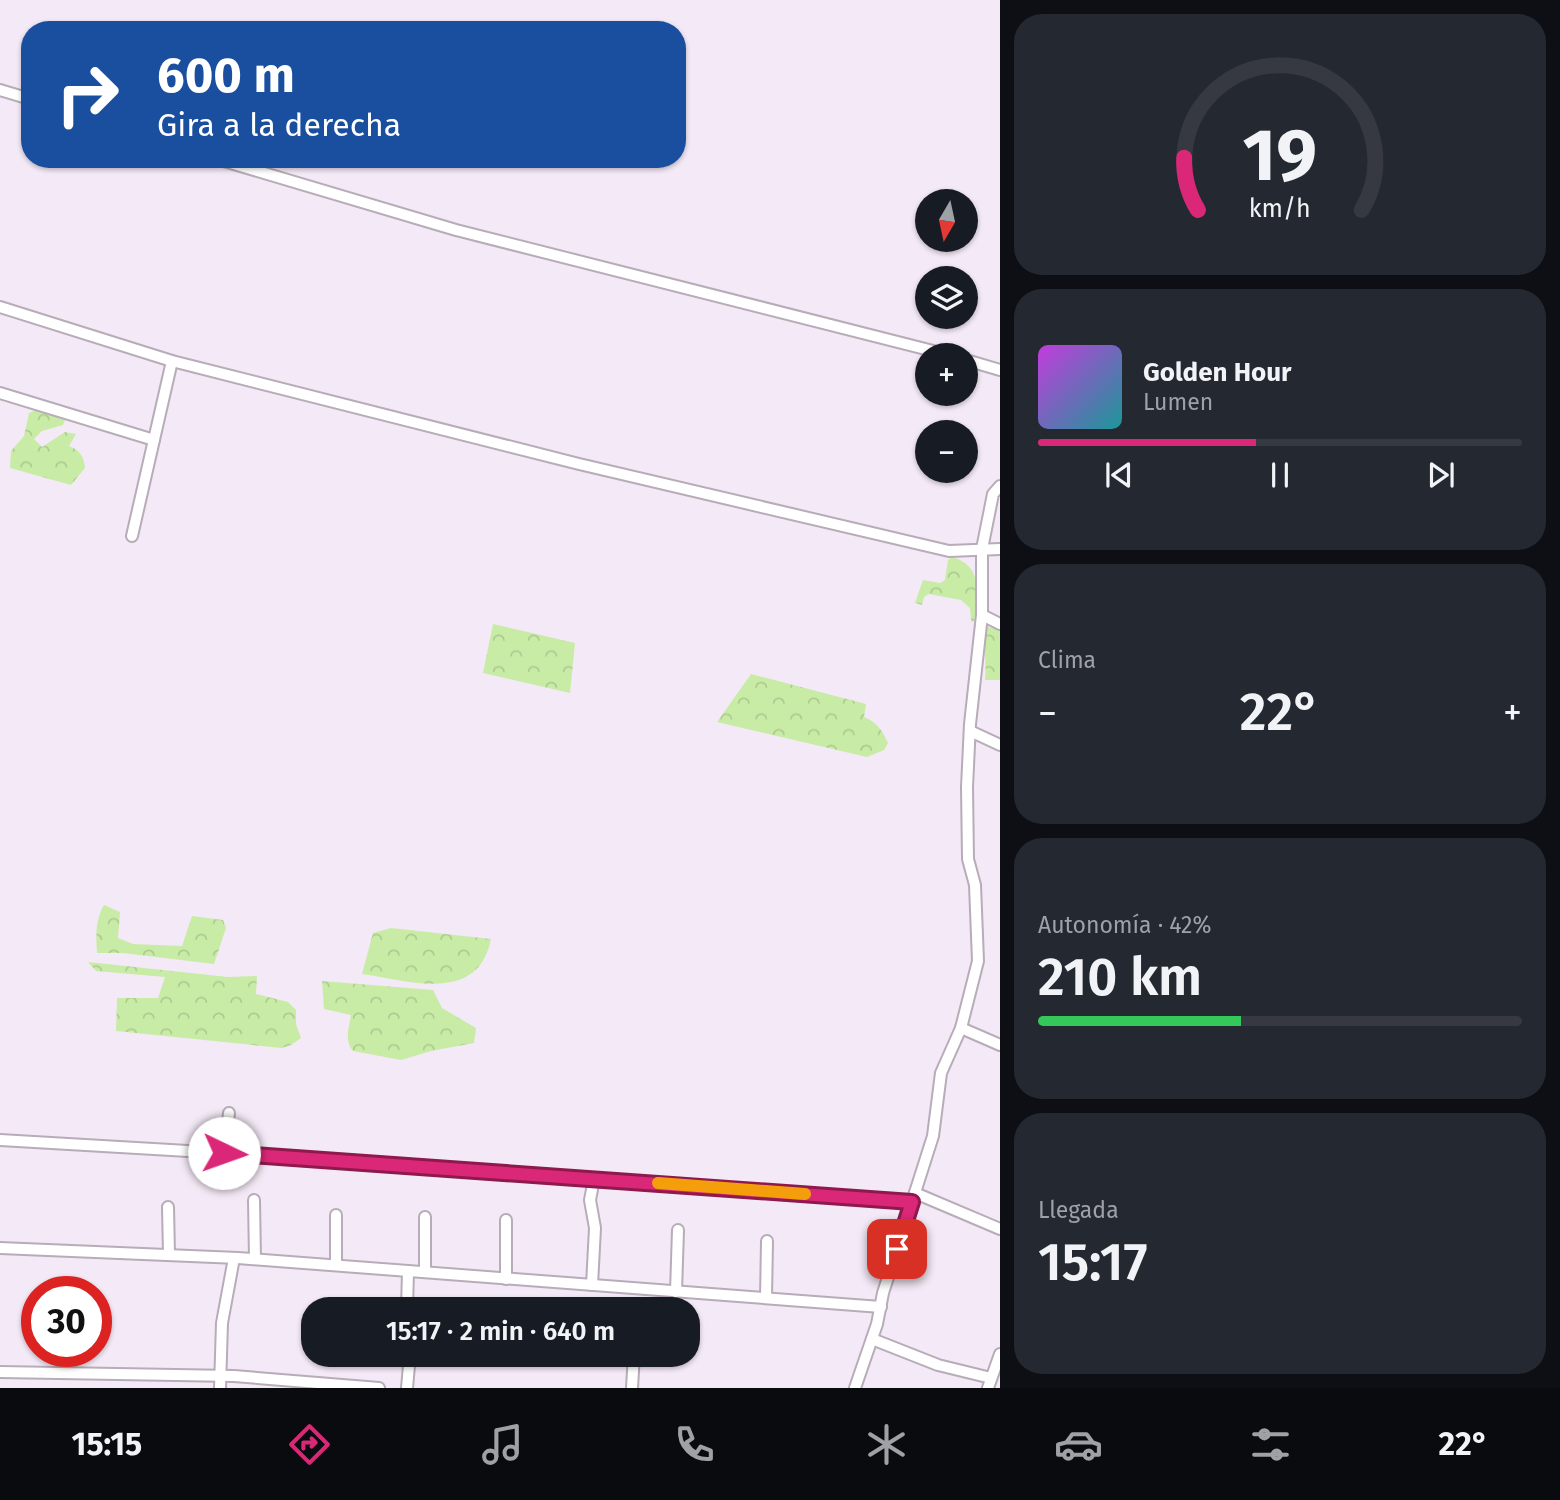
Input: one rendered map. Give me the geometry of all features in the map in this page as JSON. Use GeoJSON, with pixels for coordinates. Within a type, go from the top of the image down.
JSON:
{"type":"FeatureCollection","features":[{"type":"Feature","properties":{"kind":"street"},"geometry":{"type":"LineString","coordinates":[[0,90],[21,96]]}},
{"type":"Feature","properties":{"kind":"street"},"geometry":{"type":"LineString","coordinates":[[247,168],[456,230],[915,346]]}},
{"type":"Feature","properties":{"kind":"street"},"geometry":{"type":"LineString","coordinates":[[0,307],[172,361],[579,464],[949,551],[1000,549]]}},
{"type":"Feature","properties":{"kind":"street"},"geometry":{"type":"LineString","coordinates":[[132,536],[172,361]]}},
{"type":"Feature","properties":{"kind":"street"},"geometry":{"type":"LineString","coordinates":[[978,364],[1000,370]]}},
{"type":"Feature","properties":{"kind":"street"},"geometry":{"type":"LineString","coordinates":[[0,393],[154,440]]}},
{"type":"Feature","properties":{"kind":"street"},"geometry":{"type":"LineString","coordinates":[[855,1388],[933,1136],[941,1073],[961,1028],[978,961],[975,885],[968,859],[967,787],[982,615],[982,549],[993,494],[1000,486]]}},
{"type":"Feature","properties":{"kind":"street"},"geometry":{"type":"LineString","coordinates":[[982,615],[1000,624]]}},
{"type":"Feature","properties":{"kind":"street"},"geometry":{"type":"LineString","coordinates":[[970,731],[1000,745]]}},
{"type":"Feature","properties":{"kind":"street"},"geometry":{"type":"LineString","coordinates":[[961,1028],[1000,1045]]}},
{"type":"Feature","properties":{"kind":"street"},"geometry":{"type":"LineString","coordinates":[[224,1153],[229,1113]]}},
{"type":"Feature","properties":{"kind":"street"},"geometry":{"type":"LineString","coordinates":[[0,1140],[913,1198],[1000,1229]]}},
{"type":"Feature","properties":{"kind":"street"},"geometry":{"type":"LineString","coordinates":[[592,1285],[595,1228],[590,1200],[594,1179]]}},
{"type":"Feature","properties":{"kind":"street"},"geometry":{"type":"LineString","coordinates":[[254,1200],[255,1259]]}},
{"type":"Feature","properties":{"kind":"street"},"geometry":{"type":"LineString","coordinates":[[168,1208],[169,1255]]}},
{"type":"Feature","properties":{"kind":"street"},"geometry":{"type":"LineString","coordinates":[[336,1214],[336,1265]]}},
{"type":"Feature","properties":{"kind":"street"},"geometry":{"type":"LineString","coordinates":[[425,1217],[425,1272]]}},
{"type":"Feature","properties":{"kind":"street"},"geometry":{"type":"LineString","coordinates":[[506,1220],[506,1279]]}},
{"type":"Feature","properties":{"kind":"street"},"geometry":{"type":"LineString","coordinates":[[676,1292],[678,1230]]}},
{"type":"Feature","properties":{"kind":"street"},"geometry":{"type":"LineString","coordinates":[[766,1298],[767,1241]]}},
{"type":"Feature","properties":{"kind":"street"},"geometry":{"type":"LineString","coordinates":[[0,1248],[255,1259],[881,1307]]}},
{"type":"Feature","properties":{"kind":"street"},"geometry":{"type":"LineString","coordinates":[[220,1388],[222,1323],[234,1258]]}},
{"type":"Feature","properties":{"kind":"street"},"geometry":{"type":"LineString","coordinates":[[407,1297],[408,1271]]}},
{"type":"Feature","properties":{"kind":"street"},"geometry":{"type":"LineString","coordinates":[[872,1339],[990,1383],[1000,1354]]}},
{"type":"Feature","properties":{"kind":"street"},"geometry":{"type":"LineString","coordinates":[[407,1388],[409,1367]]}},
{"type":"Feature","properties":{"kind":"street"},"geometry":{"type":"LineString","coordinates":[[632,1388],[633,1367]]}},
{"type":"Feature","properties":{"kind":"street"},"geometry":{"type":"LineString","coordinates":[[0,1372],[220,1376],[379,1388]]}},
{"type":"Feature","properties":{"kind":"green space"},"geometry":{"type":"Polygon","coordinates":[[[38,409],[66,418],[63,425],[42,431],[34,439],[42,447],[65,432],[76,434],[69,446],[81,454],[85,468],[71,485],[10,468],[11,451],[24,436],[29,413],[38,409]]]}},
{"type":"Feature","properties":{"kind":"green space"},"geometry":{"type":"Polygon","coordinates":[[[952,557],[969,566],[976,580],[976,617],[973,622],[970,608],[961,600],[929,594],[924,597],[922,605],[915,603],[923,580],[940,583],[945,580],[948,560],[952,557]]]}},
{"type":"Feature","properties":{"kind":"green space"},"geometry":{"type":"Polygon","coordinates":[[[493,624],[575,643],[570,693],[483,673],[493,624]]]}},
{"type":"Feature","properties":{"kind":"green space"},"geometry":{"type":"Polygon","coordinates":[[[984,626],[1000,630],[1000,680],[985,680],[984,626]]]}},
{"type":"Feature","properties":{"kind":"green space"},"geometry":{"type":"Polygon","coordinates":[[[751,674],[866,704],[864,717],[879,727],[888,743],[884,750],[867,757],[717,722],[751,674]]]}},
{"type":"Feature","properties":{"kind":"green space"},"geometry":{"type":"Polygon","coordinates":[[[104,905],[120,912],[118,938],[133,944],[182,946],[192,916],[223,920],[226,928],[214,964],[123,953],[97,953],[96,934],[104,905]]]}},
{"type":"Feature","properties":{"kind":"green space"},"geometry":{"type":"Polygon","coordinates":[[[391,928],[491,939],[484,959],[472,973],[457,980],[440,984],[420,983],[362,974],[373,933],[391,928]]]}},
{"type":"Feature","properties":{"kind":"green space"},"geometry":{"type":"Polygon","coordinates":[[[88,962],[228,977],[257,976],[256,994],[288,1002],[296,1010],[296,1024],[301,1038],[282,1048],[116,1031],[117,998],[158,998],[165,977],[96,971],[88,962]]]}},
{"type":"Feature","properties":{"kind":"green space"},"geometry":{"type":"Polygon","coordinates":[[[322,981],[433,990],[442,1008],[476,1028],[474,1043],[401,1060],[353,1051],[348,1038],[351,1015],[324,1009],[322,981]]]}},
{"type":"Feature","properties":{"kind":"slow traffic"},"geometry":{"type":"LineString","coordinates":[[658,1183],[805,1194]]}},
{"type":"Feature","properties":{"kind":"route"},"geometry":{"type":"LineString","coordinates":[[224,1153],[912,1202],[897,1249]]}}]}
